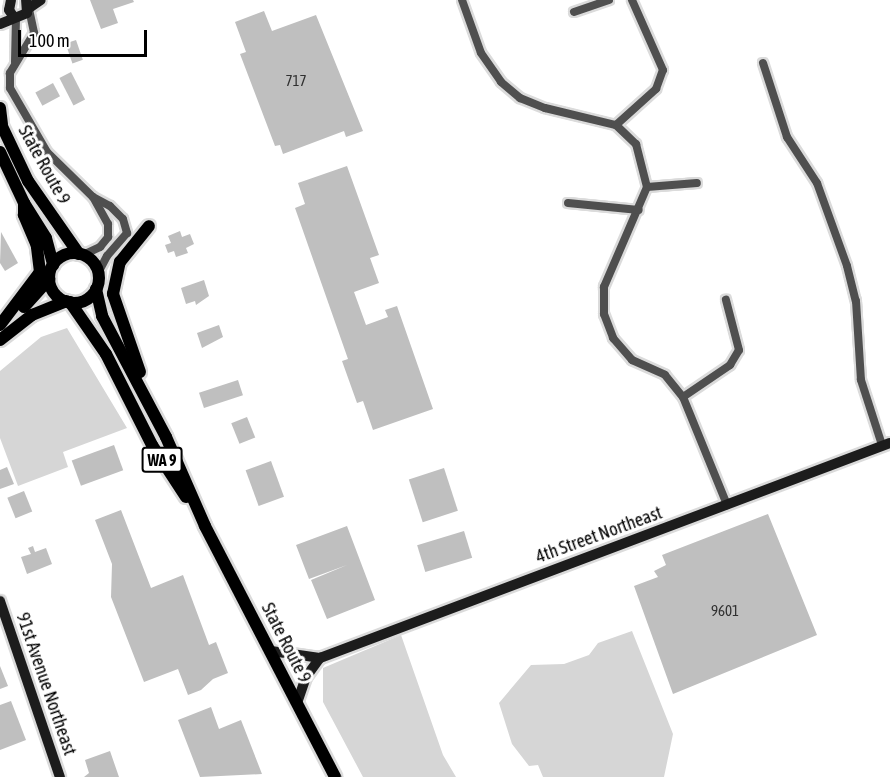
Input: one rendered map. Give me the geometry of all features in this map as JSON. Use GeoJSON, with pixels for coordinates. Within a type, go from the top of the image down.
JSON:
{"type":"FeatureCollection","features":[{"type":"Feature","properties":{"kind":"main road","name":"State Route 9"},"geometry":{"type":"LineString","coordinates":[[0,108],[1,123],[32,188],[81,254]]}},
{"type":"Feature","properties":{"kind":"main road","name":"State Route 9"},"geometry":{"type":"LineString","coordinates":[[0,152],[24,203],[46,238],[53,265]]}},
{"type":"Feature","properties":{"kind":"main road"},"geometry":{"type":"LineString","coordinates":[[0,326],[39,272],[37,246],[24,215],[24,203]]}},
{"type":"Feature","properties":{"kind":"main road"},"geometry":{"type":"LineString","coordinates":[[149,226],[120,262],[113,294],[131,336],[151,410]]}},
{"type":"Feature","properties":{"kind":"main road"},"geometry":{"type":"LineString","coordinates":[[0,340],[32,315],[68,302],[85,300],[96,290],[98,273],[81,254],[68,254],[53,265],[50,279],[54,293],[68,302]]}},
{"type":"Feature","properties":{"kind":"main road"},"geometry":{"type":"LineString","coordinates":[[0,334],[50,279]]}},
{"type":"Feature","properties":{"kind":"main road","name":"State Route 9"},"geometry":{"type":"LineString","coordinates":[[96,290],[102,316],[151,410],[205,526],[335,777]]}},
{"type":"Feature","properties":{"kind":"main road","name":"State Route 9"},"geometry":{"type":"LineString","coordinates":[[68,302],[106,354],[152,445],[205,526]]}},
{"type":"Feature","properties":{"kind":"street"},"geometry":{"type":"LineString","coordinates":[[8,8],[24,16],[28,6],[41,0]]}},
{"type":"Feature","properties":{"kind":"street"},"geometry":{"type":"LineString","coordinates":[[462,0],[489,67],[520,98],[545,108],[616,125],[636,144],[647,187],[604,287],[604,314],[613,338],[632,360],[665,375],[683,397],[727,504]]}},
{"type":"Feature","properties":{"kind":"street"},"geometry":{"type":"LineString","coordinates":[[574,12],[609,0]]}},
{"type":"Feature","properties":{"kind":"street"},"geometry":{"type":"LineString","coordinates":[[616,125],[656,88],[663,70],[632,0]]}},
{"type":"Feature","properties":{"kind":"street"},"geometry":{"type":"LineString","coordinates":[[15,62],[26,51],[34,33],[28,6]]}},
{"type":"Feature","properties":{"kind":"street"},"geometry":{"type":"LineString","coordinates":[[0,24],[8,8]]}},
{"type":"Feature","properties":{"kind":"street"},"geometry":{"type":"LineString","coordinates":[[8,8],[15,62],[10,88],[47,152],[93,197],[117,211],[127,233],[107,256],[98,273]]}},
{"type":"Feature","properties":{"kind":"street"},"geometry":{"type":"LineString","coordinates":[[763,63],[787,137],[817,183],[847,266],[856,301],[861,380],[886,444]]}},
{"type":"Feature","properties":{"kind":"street"},"geometry":{"type":"LineString","coordinates":[[647,187],[697,183]]}},
{"type":"Feature","properties":{"kind":"street"},"geometry":{"type":"LineString","coordinates":[[81,254],[100,247],[108,237],[108,224],[93,197]]}},
{"type":"Feature","properties":{"kind":"street"},"geometry":{"type":"LineString","coordinates":[[568,203],[639,210]]}},
{"type":"Feature","properties":{"kind":"street"},"geometry":{"type":"LineString","coordinates":[[683,397],[730,364],[739,350],[726,300]]}},
{"type":"Feature","properties":{"kind":"street","name":"4th Street Northeast"},"geometry":{"type":"LineString","coordinates":[[320,658],[886,444]]}},
{"type":"Feature","properties":{"kind":"street","name":"91st Avenue Northeast"},"geometry":{"type":"LineString","coordinates":[[0,601],[60,777]]}},
{"type":"Feature","properties":{"kind":"street"},"geometry":{"type":"LineString","coordinates":[[271,651],[320,658],[306,677],[297,703]]}},
{"type":"Feature","properties":{"kind":"shaded area"},"geometry":{"type":"Polygon","coordinates":[[[67,328],[127,428],[63,452],[68,467],[18,486],[0,438],[0,371],[41,337],[67,328]]]}},
{"type":"Feature","properties":{"kind":"shaded area"},"geometry":{"type":"Polygon","coordinates":[[[632,631],[673,734],[664,777],[543,777],[538,765],[529,766],[512,744],[499,703],[531,665],[564,664],[589,655],[598,643],[632,631]]]}},
{"type":"Feature","properties":{"kind":"shaded area"},"geometry":{"type":"Polygon","coordinates":[[[401,635],[443,755],[456,777],[363,777],[323,702],[323,668],[401,635]]]}},
{"type":"Feature","properties":{"kind":"building"},"geometry":{"type":"Polygon","coordinates":[[[90,0],[133,0],[134,2],[113,9],[118,23],[101,29],[90,0]]]}},
{"type":"Feature","properties":{"kind":"building"},"geometry":{"type":"Polygon","coordinates":[[[264,11],[272,31],[316,15],[363,131],[346,137],[344,131],[283,154],[280,145],[275,146],[240,54],[246,52],[235,22],[264,11]]]}},
{"type":"Feature","properties":{"kind":"building"},"geometry":{"type":"Polygon","coordinates":[[[76,40],[83,60],[72,63],[66,44],[76,40]]]}},
{"type":"Feature","properties":{"kind":"building"},"geometry":{"type":"Polygon","coordinates":[[[71,72],[85,100],[73,106],[59,78],[71,72]]]}},
{"type":"Feature","properties":{"kind":"building"},"geometry":{"type":"Polygon","coordinates":[[[53,83],[60,96],[42,106],[35,92],[53,83]]]}},
{"type":"Feature","properties":{"kind":"building"},"geometry":{"type":"Polygon","coordinates":[[[347,166],[379,255],[370,258],[379,283],[354,292],[366,325],[388,317],[385,310],[397,306],[433,409],[373,430],[363,401],[357,403],[342,361],[348,359],[295,208],[305,204],[298,183],[347,166]]]}},
{"type":"Feature","properties":{"kind":"building"},"geometry":{"type":"Polygon","coordinates":[[[180,231],[182,237],[190,234],[194,244],[186,248],[188,253],[176,257],[174,251],[168,253],[165,245],[171,243],[168,236],[180,231]]]}},
{"type":"Feature","properties":{"kind":"building"},"geometry":{"type":"Polygon","coordinates":[[[1,232],[18,263],[5,271],[0,263],[1,232]]]}},
{"type":"Feature","properties":{"kind":"building"},"geometry":{"type":"Polygon","coordinates":[[[204,280],[209,296],[196,305],[195,301],[186,304],[181,288],[204,280]]]}},
{"type":"Feature","properties":{"kind":"building"},"geometry":{"type":"Polygon","coordinates":[[[219,325],[223,337],[202,348],[197,333],[219,325]]]}},
{"type":"Feature","properties":{"kind":"building"},"geometry":{"type":"Polygon","coordinates":[[[238,380],[243,395],[204,408],[199,393],[238,380]]]}},
{"type":"Feature","properties":{"kind":"building"},"geometry":{"type":"Polygon","coordinates":[[[247,417],[255,437],[239,444],[231,423],[247,417]]]}},
{"type":"Feature","properties":{"kind":"building"},"geometry":{"type":"Polygon","coordinates":[[[114,445],[123,470],[81,486],[72,460],[114,445]]]}},
{"type":"Feature","properties":{"kind":"building"},"geometry":{"type":"Polygon","coordinates":[[[271,461],[284,497],[259,506],[246,470],[271,461]]]}},
{"type":"Feature","properties":{"kind":"building"},"geometry":{"type":"Polygon","coordinates":[[[7,467],[14,484],[0,489],[0,470],[7,467]]]}},
{"type":"Feature","properties":{"kind":"building"},"geometry":{"type":"Polygon","coordinates":[[[444,468],[458,511],[423,522],[409,479],[444,468]]]}},
{"type":"Feature","properties":{"kind":"building"},"geometry":{"type":"Polygon","coordinates":[[[24,491],[32,511],[16,518],[7,498],[24,491]]]}},
{"type":"Feature","properties":{"kind":"building"},"geometry":{"type":"Polygon","coordinates":[[[121,510],[151,588],[183,575],[209,645],[216,642],[228,673],[213,679],[201,690],[188,695],[178,669],[144,682],[111,597],[112,564],[95,520],[121,510]]]}},
{"type":"Feature","properties":{"kind":"building"},"geometry":{"type":"Polygon","coordinates":[[[768,514],[817,635],[673,694],[634,586],[658,577],[654,571],[666,565],[662,555],[768,514]]]}},
{"type":"Feature","properties":{"kind":"building"},"geometry":{"type":"Polygon","coordinates":[[[347,526],[375,600],[327,619],[311,580],[347,565],[309,579],[296,545],[347,526]]]}},
{"type":"Feature","properties":{"kind":"building"},"geometry":{"type":"Polygon","coordinates":[[[464,531],[472,558],[425,572],[417,545],[464,531]]]}},
{"type":"Feature","properties":{"kind":"building"},"geometry":{"type":"Polygon","coordinates":[[[33,546],[35,552],[46,548],[52,564],[27,574],[21,557],[31,554],[28,548],[33,546]]]}},
{"type":"Feature","properties":{"kind":"building"},"geometry":{"type":"Polygon","coordinates":[[[0,666],[8,686],[0,689],[0,666]]]}},
{"type":"Feature","properties":{"kind":"building"},"geometry":{"type":"Polygon","coordinates":[[[11,701],[26,740],[0,750],[0,705],[11,701]]]}},
{"type":"Feature","properties":{"kind":"building"},"geometry":{"type":"Polygon","coordinates":[[[211,707],[219,729],[241,720],[262,774],[200,777],[178,720],[211,707]]]}},
{"type":"Feature","properties":{"kind":"building"},"geometry":{"type":"Polygon","coordinates":[[[110,751],[119,777],[84,777],[89,773],[85,760],[110,751]]]}}]}
